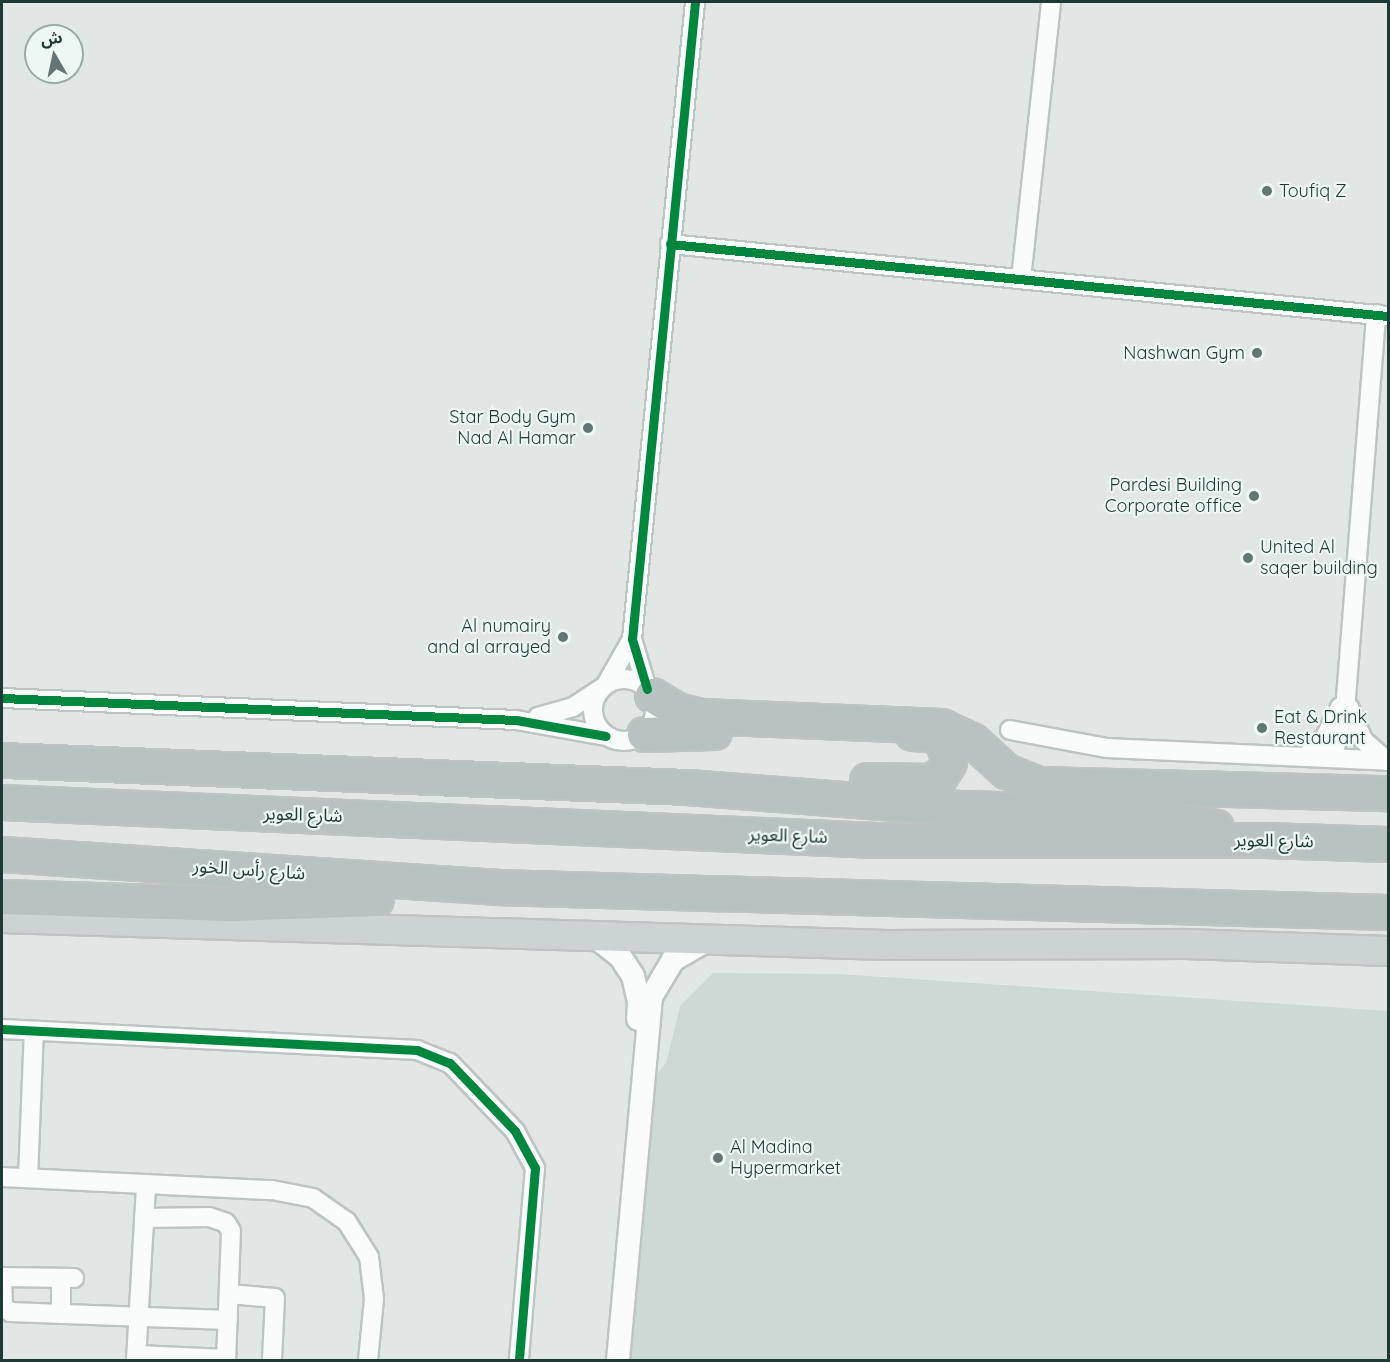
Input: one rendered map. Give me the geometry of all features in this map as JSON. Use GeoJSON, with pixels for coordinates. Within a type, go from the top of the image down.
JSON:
{"type":"FeatureCollection","features":[{"type":"Feature","properties":{"kind":"highway"},"geometry":{"type":"LineString","coordinates":[[650,692],[677,710],[701,717],[941,726],[973,741],[1006,771],[1039,784],[1389,793]]}},
{"type":"Feature","properties":{"kind":"highway"},"geometry":{"type":"LineString","coordinates":[[644,734],[694,731],[781,739],[884,731],[932,734],[943,742],[949,755],[946,769],[929,781],[810,780],[746,792]]}},
{"type":"Feature","properties":{"kind":"highway"},"geometry":{"type":"LineString","coordinates":[[2,750],[59,760]]}},
{"type":"Feature","properties":{"kind":"highway"},"geometry":{"type":"LineString","coordinates":[[2,760],[59,760],[746,792],[959,808],[1144,815],[1190,820],[1265,840]]}},
{"type":"Feature","properties":{"kind":"highway","name":"شارع العوير"},"geometry":{"type":"LineString","coordinates":[[2,802],[876,840],[1265,840],[1389,844]]}},
{"type":"Feature","properties":{"kind":"highway","name":"شارع رأس الخور"},"geometry":{"type":"LineString","coordinates":[[2,854],[496,887]]}},
{"type":"Feature","properties":{"kind":"highway"},"geometry":{"type":"LineString","coordinates":[[2,897],[229,904],[341,899],[454,900],[496,887],[1389,912]]}},
{"type":"Feature","properties":{"kind":"main road"},"geometry":{"type":"LineString","coordinates":[[2,918],[926,946],[1186,944],[1389,951]]}},
{"type":"Feature","properties":{"kind":"street"},"geometry":{"type":"LineString","coordinates":[[2,698],[516,720],[630,741],[644,734],[656,712],[632,639],[695,2]]}},
{"type":"Feature","properties":{"kind":"street"},"geometry":{"type":"LineString","coordinates":[[1021,279],[1051,2]]}},
{"type":"Feature","properties":{"kind":"street"},"geometry":{"type":"LineString","coordinates":[[670,244],[1382,315],[1345,682],[1342,733],[1330,758]]}},
{"type":"Feature","properties":{"kind":"street"},"geometry":{"type":"LineString","coordinates":[[606,735],[598,728],[592,708],[632,639]]}},
{"type":"Feature","properties":{"kind":"street"},"geometry":{"type":"LineString","coordinates":[[516,720],[564,711],[604,686],[628,679],[650,692]]}},
{"type":"Feature","properties":{"kind":"street"},"geometry":{"type":"LineString","coordinates":[[1305,758],[1334,723],[1345,682]]}},
{"type":"Feature","properties":{"kind":"street"},"geometry":{"type":"LineString","coordinates":[[1345,682],[1356,730],[1388,761]]}},
{"type":"Feature","properties":{"kind":"street"},"geometry":{"type":"LineString","coordinates":[[1010,730],[1107,748],[1388,761]]}},
{"type":"Feature","properties":{"kind":"street"},"geometry":{"type":"LineString","coordinates":[[594,936],[612,948],[626,964],[639,1002],[604,1360]]}},
{"type":"Feature","properties":{"kind":"street"},"geometry":{"type":"LineString","coordinates":[[618,1360],[651,997],[673,960],[708,940]]}},
{"type":"Feature","properties":{"kind":"street"},"geometry":{"type":"LineString","coordinates":[[2,1029],[417,1050],[450,1063],[515,1131],[535,1168],[519,1360]]}},
{"type":"Feature","properties":{"kind":"street"},"geometry":{"type":"LineString","coordinates":[[28,1178],[34,1031]]}},
{"type":"Feature","properties":{"kind":"street"},"geometry":{"type":"LineString","coordinates":[[2,1177],[293,1192],[332,1208],[360,1238],[369,1257],[374,1299],[368,1360]]}},
{"type":"Feature","properties":{"kind":"street"},"geometry":{"type":"LineString","coordinates":[[144,1218],[209,1217],[226,1223],[231,1231],[226,1360],[136,1358],[138,1316],[146,1184]]}},
{"type":"Feature","properties":{"kind":"street"},"geometry":{"type":"LineString","coordinates":[[61,1314],[67,1279],[2,1277],[2,1302],[7,1311],[61,1314],[228,1320]]}},
{"type":"Feature","properties":{"kind":"street"},"geometry":{"type":"LineString","coordinates":[[229,1294],[275,1298],[272,1360]]}},
{"type":"Feature","properties":{"kind":"shaded area"},"geometry":{"type":"Polygon","coordinates":[[[713,973],[838,974],[1388,1011],[1388,1360],[620,1360],[648,1085],[666,1063],[680,1006],[713,973]]]}},
{"type":"Feature","properties":{"kind":"cycle path"},"geometry":{"type":"LineString","coordinates":[[647,689],[632,639],[695,2]]}},
{"type":"Feature","properties":{"kind":"cycle path"},"geometry":{"type":"LineString","coordinates":[[670,244],[1388,316]]}},
{"type":"Feature","properties":{"kind":"cycle path"},"geometry":{"type":"LineString","coordinates":[[2,698],[516,720],[606,736]]}},
{"type":"Feature","properties":{"kind":"cycle path"},"geometry":{"type":"LineString","coordinates":[[2,1029],[417,1050],[450,1063],[515,1131],[535,1168],[519,1360]]}},
{"type":"Feature","properties":{"kind":"place","name":"Toufiq Z"},"geometry":{"type":"Point","coordinates":[1267,191]}},
{"type":"Feature","properties":{"kind":"place","name":"Nashwan Gym"},"geometry":{"type":"Point","coordinates":[1257,353]}},
{"type":"Feature","properties":{"kind":"place","name":"Star Body Gym Nad Al Hamar"},"geometry":{"type":"Point","coordinates":[588,428]}},
{"type":"Feature","properties":{"kind":"place","name":"Pardesi Building Corporate office"},"geometry":{"type":"Point","coordinates":[1254,496]}},
{"type":"Feature","properties":{"kind":"place","name":"United Al saqer building"},"geometry":{"type":"Point","coordinates":[1248,558]}},
{"type":"Feature","properties":{"kind":"place","name":"Al numairy and al arrayed"},"geometry":{"type":"Point","coordinates":[563,637]}},
{"type":"Feature","properties":{"kind":"place","name":"Eat & Drink Restaurant"},"geometry":{"type":"Point","coordinates":[1262,728]}},
{"type":"Feature","properties":{"kind":"place","name":"Al Madina Hypermarket"},"geometry":{"type":"Point","coordinates":[718,1158]}}]}
